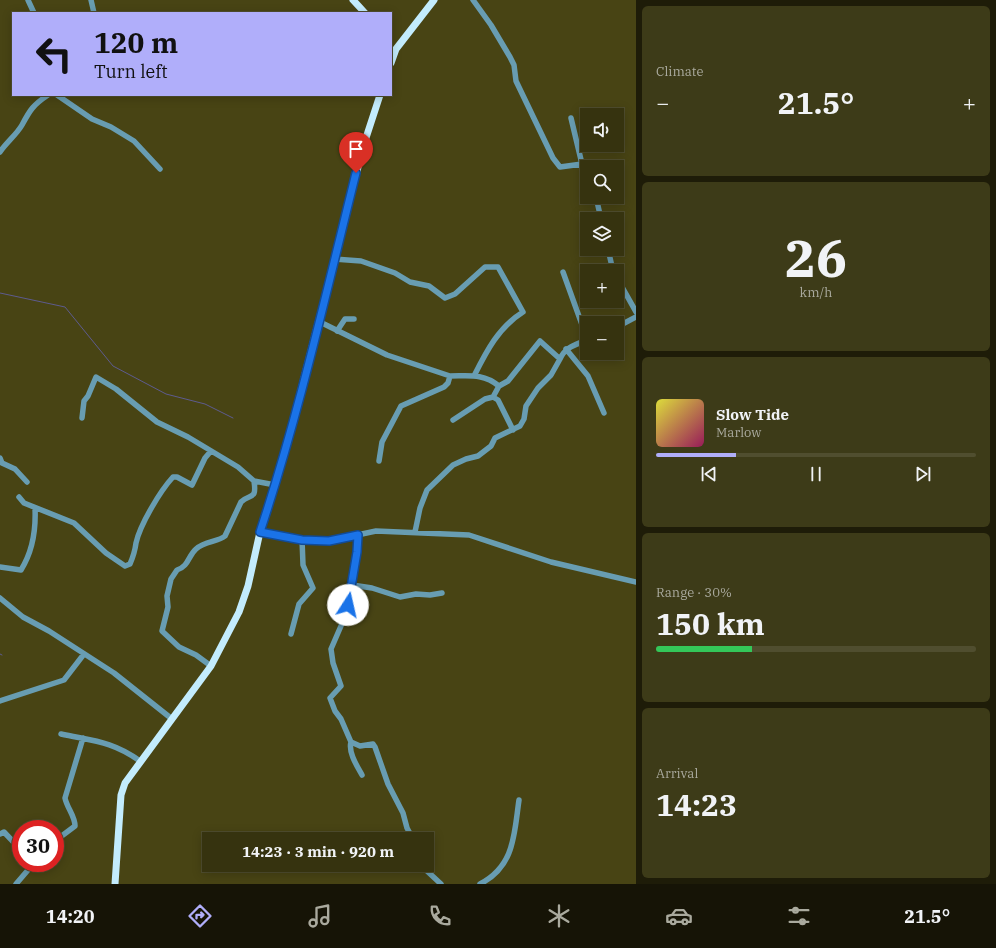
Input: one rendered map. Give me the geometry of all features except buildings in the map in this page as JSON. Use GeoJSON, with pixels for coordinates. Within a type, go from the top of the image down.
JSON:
{"type":"FeatureCollection","features":[{"type":"Feature","properties":{"kind":"main road"},"geometry":{"type":"LineString","coordinates":[[353,0],[364,12]]}},
{"type":"Feature","properties":{"kind":"main road"},"geometry":{"type":"LineString","coordinates":[[393,46],[434,0]]}},
{"type":"Feature","properties":{"kind":"main road"},"geometry":{"type":"LineString","coordinates":[[115,884],[121,795],[125,783],[211,666],[239,612],[248,586],[260,532],[275,485],[364,144],[380,96]]}},
{"type":"Feature","properties":{"kind":"street"},"geometry":{"type":"LineString","coordinates":[[28,0],[34,12]]}},
{"type":"Feature","properties":{"kind":"street"},"geometry":{"type":"LineString","coordinates":[[91,0],[94,12]]}},
{"type":"Feature","properties":{"kind":"street"},"geometry":{"type":"LineString","coordinates":[[473,0],[510,57],[514,65],[516,81],[553,158],[560,166],[580,164]]}},
{"type":"Feature","properties":{"kind":"street"},"geometry":{"type":"LineString","coordinates":[[0,152],[22,126],[24,118],[35,104],[47,96]]}},
{"type":"Feature","properties":{"kind":"street"},"geometry":{"type":"LineString","coordinates":[[58,96],[92,119],[111,127],[134,141],[160,169]]}},
{"type":"Feature","properties":{"kind":"street"},"geometry":{"type":"LineString","coordinates":[[571,118],[581,160]]}},
{"type":"Feature","properties":{"kind":"street"},"geometry":{"type":"LineString","coordinates":[[334,259],[361,261],[395,273],[410,282],[429,286],[445,298],[455,294],[485,267],[498,267],[523,312],[511,319],[493,341],[474,376]]}},
{"type":"Feature","properties":{"kind":"street"},"geometry":{"type":"LineString","coordinates":[[563,272],[580,319]]}},
{"type":"Feature","properties":{"kind":"street"},"geometry":{"type":"LineString","coordinates":[[624,291],[636,312]]}},
{"type":"Feature","properties":{"kind":"street"},"geometry":{"type":"LineString","coordinates":[[624,323],[636,317]]}},
{"type":"Feature","properties":{"kind":"street"},"geometry":{"type":"LineString","coordinates":[[337,331],[345,319],[354,319]]}},
{"type":"Feature","properties":{"kind":"street"},"geometry":{"type":"LineString","coordinates":[[318,321],[387,355],[450,376],[474,376],[489,378],[499,386]]}},
{"type":"Feature","properties":{"kind":"street"},"geometry":{"type":"LineString","coordinates":[[493,397],[499,386],[508,381],[540,341],[560,359]]}},
{"type":"Feature","properties":{"kind":"street"},"geometry":{"type":"LineString","coordinates":[[415,532],[420,508],[427,490],[453,466],[466,459],[478,456],[491,446],[495,438],[513,430],[523,422],[526,406],[538,388],[551,375],[566,349],[580,343]]}},
{"type":"Feature","properties":{"kind":"street"},"geometry":{"type":"LineString","coordinates":[[566,349],[588,376],[604,413]]}},
{"type":"Feature","properties":{"kind":"street"},"geometry":{"type":"LineString","coordinates":[[379,461],[382,442],[401,406],[444,387],[448,383],[450,376]]}},
{"type":"Feature","properties":{"kind":"street"},"geometry":{"type":"LineString","coordinates":[[82,418],[84,401],[88,396],[96,377],[116,389],[157,422],[188,437],[238,467],[254,481],[275,485]]}},
{"type":"Feature","properties":{"kind":"street"},"geometry":{"type":"LineString","coordinates":[[453,420],[485,399],[493,397],[498,400],[513,430]]}},
{"type":"Feature","properties":{"kind":"street"},"geometry":{"type":"LineString","coordinates":[[19,497],[24,503],[74,523],[106,553],[125,566],[130,564],[136,550],[136,543],[150,510],[164,488],[173,477],[177,477],[192,485],[205,458],[211,451]]}},
{"type":"Feature","properties":{"kind":"street"},"geometry":{"type":"LineString","coordinates":[[0,458],[2,463],[15,470],[27,482]]}},
{"type":"Feature","properties":{"kind":"street"},"geometry":{"type":"LineString","coordinates":[[211,666],[196,655],[179,647],[162,631],[168,607],[170,583],[176,571],[184,568],[194,550],[204,544],[222,539],[225,536],[241,502],[252,496],[254,492],[254,481]]}},
{"type":"Feature","properties":{"kind":"street"},"geometry":{"type":"LineString","coordinates":[[0,567],[21,570],[29,558],[36,522],[35,508]]}},
{"type":"Feature","properties":{"kind":"street"},"geometry":{"type":"LineString","coordinates":[[260,532],[302,540],[329,541],[376,531],[469,535],[551,562],[636,582]]}},
{"type":"Feature","properties":{"kind":"street"},"geometry":{"type":"LineString","coordinates":[[358,535],[352,585],[344,619],[331,649],[333,664],[341,686],[330,698],[351,742],[350,746],[352,754],[362,775]]}},
{"type":"Feature","properties":{"kind":"street"},"geometry":{"type":"LineString","coordinates":[[291,634],[300,604],[314,588],[303,565],[302,540]]}},
{"type":"Feature","properties":{"kind":"street"},"geometry":{"type":"LineString","coordinates":[[352,585],[372,588],[400,597],[416,594],[430,595],[442,593]]}},
{"type":"Feature","properties":{"kind":"street"},"geometry":{"type":"LineString","coordinates":[[0,598],[23,617],[114,673],[172,719]]}},
{"type":"Feature","properties":{"kind":"street"},"geometry":{"type":"LineString","coordinates":[[0,701],[64,680],[84,654]]}},
{"type":"Feature","properties":{"kind":"street"},"geometry":{"type":"LineString","coordinates":[[61,734],[83,738],[119,748],[140,761]]}},
{"type":"Feature","properties":{"kind":"street"},"geometry":{"type":"LineString","coordinates":[[64,834],[75,826],[65,798],[83,738]]}},
{"type":"Feature","properties":{"kind":"street"},"geometry":{"type":"LineString","coordinates":[[351,742],[360,746],[373,744],[410,832]]}},
{"type":"Feature","properties":{"kind":"street"},"geometry":{"type":"LineString","coordinates":[[480,884],[489,879],[505,863],[513,842],[519,800]]}},
{"type":"Feature","properties":{"kind":"street"},"geometry":{"type":"LineString","coordinates":[[0,834],[4,832],[12,840]]}},
{"type":"Feature","properties":{"kind":"street"},"geometry":{"type":"LineString","coordinates":[[16,884],[26,872]]}},
{"type":"Feature","properties":{"kind":"street"},"geometry":{"type":"LineString","coordinates":[[428,872],[441,884]]}},
{"type":"Feature","properties":{"kind":"waterway"},"geometry":{"type":"LineString","coordinates":[[0,293],[65,307],[113,366],[166,394],[205,404],[233,418]]}},
{"type":"Feature","properties":{"kind":"route"},"geometry":{"type":"LineString","coordinates":[[348,605],[357,552],[358,535],[329,541],[302,540],[260,532],[293,421],[356,173]]}}]}
